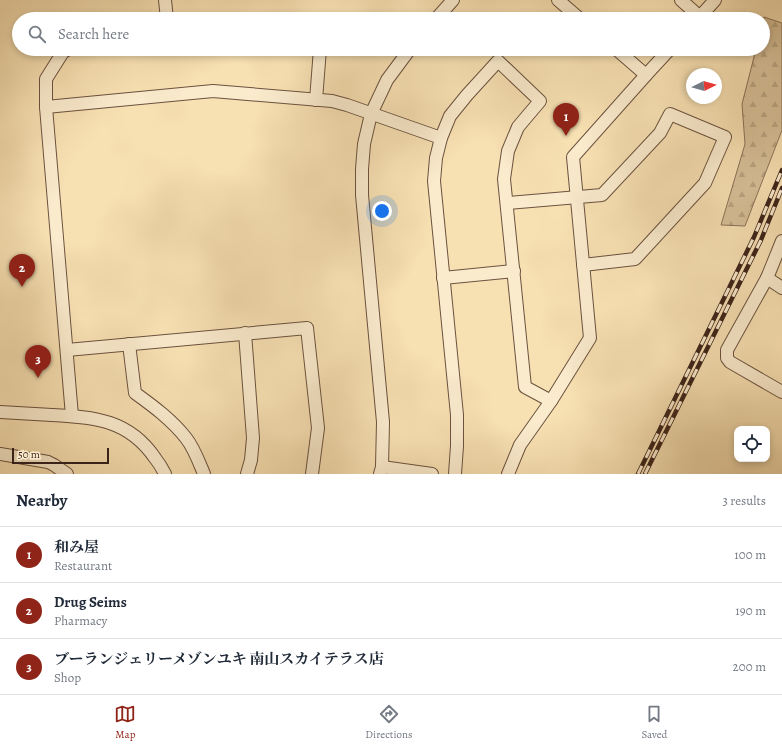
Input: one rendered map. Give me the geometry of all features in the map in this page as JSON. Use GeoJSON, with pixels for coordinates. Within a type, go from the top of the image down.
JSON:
{"type":"FeatureCollection","features":[{"type":"Feature","properties":{"kind":"street"},"geometry":{"type":"LineString","coordinates":[[165,0],[166,12]]}},
{"type":"Feature","properties":{"kind":"street"},"geometry":{"type":"LineString","coordinates":[[442,12],[453,0]]}},
{"type":"Feature","properties":{"kind":"street"},"geometry":{"type":"LineString","coordinates":[[558,0],[572,12]]}},
{"type":"Feature","properties":{"kind":"street"},"geometry":{"type":"LineString","coordinates":[[681,0],[693,12]]}},
{"type":"Feature","properties":{"kind":"street"},"geometry":{"type":"LineString","coordinates":[[704,12],[715,0]]}},
{"type":"Feature","properties":{"kind":"street"},"geometry":{"type":"LineString","coordinates":[[60,56],[46,79],[46,107],[72,416]]}},
{"type":"Feature","properties":{"kind":"street"},"geometry":{"type":"LineString","coordinates":[[316,100],[319,56]]}},
{"type":"Feature","properties":{"kind":"street"},"geometry":{"type":"LineString","coordinates":[[405,56],[387,80],[371,114],[364,144],[362,188],[383,422],[381,470],[432,474]]}},
{"type":"Feature","properties":{"kind":"street"},"geometry":{"type":"LineString","coordinates":[[624,56],[646,75]]}},
{"type":"Feature","properties":{"kind":"street"},"geometry":{"type":"LineString","coordinates":[[508,474],[520,445],[551,401],[590,338],[573,157],[664,56]]}},
{"type":"Feature","properties":{"kind":"street"},"geometry":{"type":"LineString","coordinates":[[455,474],[458,446],[457,415],[434,181],[436,158],[441,138],[450,116],[498,61],[540,101],[518,127],[508,151],[504,179],[524,387],[551,401]]}},
{"type":"Feature","properties":{"kind":"street"},"geometry":{"type":"LineString","coordinates":[[46,107],[213,91],[332,101],[441,138]]}},
{"type":"Feature","properties":{"kind":"street"},"geometry":{"type":"LineString","coordinates":[[507,203],[602,195],[660,133],[670,114],[725,137],[705,183],[635,259],[583,265]]}},
{"type":"Feature","properties":{"kind":"street"},"geometry":{"type":"LineString","coordinates":[[782,241],[767,278],[727,350],[727,358],[730,362],[782,392]]}},
{"type":"Feature","properties":{"kind":"street"},"geometry":{"type":"LineString","coordinates":[[444,278],[514,271]]}},
{"type":"Feature","properties":{"kind":"street"},"geometry":{"type":"LineString","coordinates":[[767,278],[782,288]]}},
{"type":"Feature","properties":{"kind":"street"},"geometry":{"type":"LineString","coordinates":[[67,350],[307,328],[318,428],[312,474]]}},
{"type":"Feature","properties":{"kind":"street"},"geometry":{"type":"LineString","coordinates":[[245,333],[253,438],[251,460],[247,474]]}},
{"type":"Feature","properties":{"kind":"street"},"geometry":{"type":"LineString","coordinates":[[129,344],[135,392],[170,420],[187,439],[204,474]]}},
{"type":"Feature","properties":{"kind":"street"},"geometry":{"type":"LineString","coordinates":[[0,412],[72,416],[100,420],[115,425],[132,434],[148,447],[165,474]]}},
{"type":"Feature","properties":{"kind":"street"},"geometry":{"type":"LineString","coordinates":[[0,454],[47,468],[54,465],[68,474]]}},
{"type":"Feature","properties":{"kind":"green space"},"geometry":{"type":"Polygon","coordinates":[[[770,19],[782,23],[782,130],[745,226],[721,225],[745,144],[742,104],[754,56],[770,56],[770,19]]]}},
{"type":"Feature","properties":{"kind":"railway"},"geometry":{"type":"LineString","coordinates":[[638,474],[754,237],[782,170]]}},
{"type":"Feature","properties":{"kind":"railway"},"geometry":{"type":"LineString","coordinates":[[645,474],[761,240],[782,188]]}},
{"type":"Feature","properties":{"kind":"place","name":"和み屋"},"geometry":{"type":"Point","coordinates":[566,136]}},
{"type":"Feature","properties":{"kind":"place","name":"Drug Seims"},"geometry":{"type":"Point","coordinates":[22,287]}},
{"type":"Feature","properties":{"kind":"place","name":"ブーランジェリーメゾンユキ 南山スカイテラス店"},"geometry":{"type":"Point","coordinates":[38,378]}}]}
